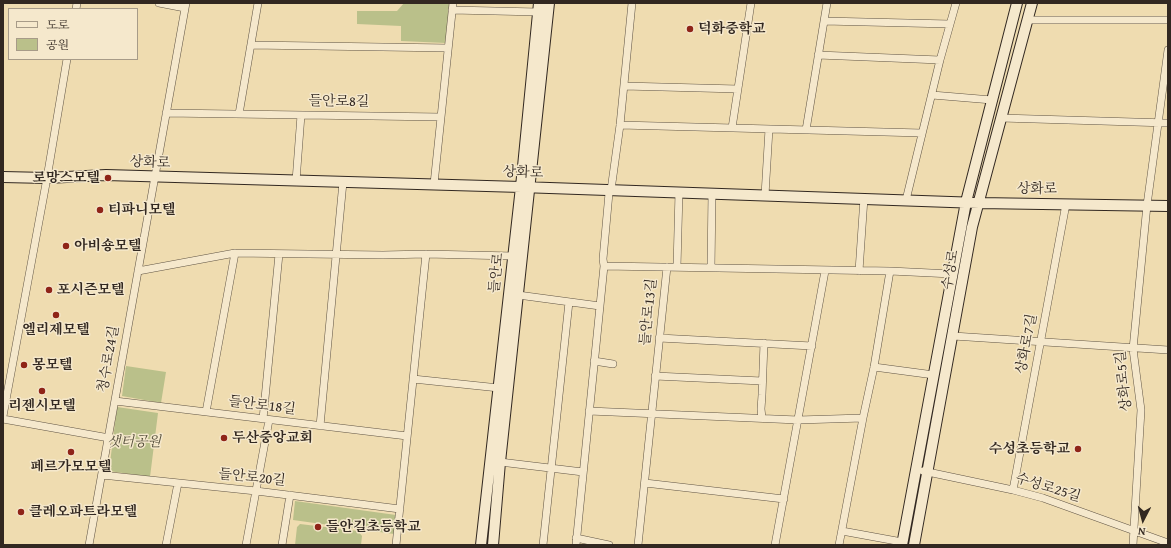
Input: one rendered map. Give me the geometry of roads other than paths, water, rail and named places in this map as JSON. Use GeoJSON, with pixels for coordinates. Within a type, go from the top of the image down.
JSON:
{"type":"FeatureCollection","features":[{"type":"Feature","properties":{"kind":"main road","name":"들안로"},"geometry":{"type":"LineString","coordinates":[[481,545],[513,256],[525,187],[549,3]]}},
{"type":"Feature","properties":{"kind":"main road","name":"수성로"},"geometry":{"type":"LineString","coordinates":[[902,544],[966,202],[1017,3]]}},
{"type":"Feature","properties":{"kind":"main road","name":"수성로"},"geometry":{"type":"LineString","coordinates":[[914,545],[972,228],[1032,3]]}},
{"type":"Feature","properties":{"kind":"main road","name":"들안로"},"geometry":{"type":"LineString","coordinates":[[494,545],[500,462],[518,295],[539,7]]}},
{"type":"Feature","properties":{"kind":"main road","name":"상화로"},"geometry":{"type":"LineString","coordinates":[[3,177],[47,178],[106,175],[434,184],[979,203],[1168,206]]}},
{"type":"Feature","properties":{"kind":"street"},"geometry":{"type":"LineString","coordinates":[[159,3],[185,6]]}},
{"type":"Feature","properties":{"kind":"street"},"geometry":{"type":"LineString","coordinates":[[239,114],[258,3]]}},
{"type":"Feature","properties":{"kind":"street"},"geometry":{"type":"LineString","coordinates":[[609,545],[576,542],[604,266],[603,259],[609,193],[611,190],[620,125],[632,3]]}},
{"type":"Feature","properties":{"kind":"street"},"geometry":{"type":"LineString","coordinates":[[732,128],[751,3]]}},
{"type":"Feature","properties":{"kind":"street"},"geometry":{"type":"LineString","coordinates":[[806,130],[827,3]]}},
{"type":"Feature","properties":{"kind":"street"},"geometry":{"type":"LineString","coordinates":[[906,200],[940,60],[956,3]]}},
{"type":"Feature","properties":{"kind":"street","name":"청수로24길"},"geometry":{"type":"LineString","coordinates":[[90,545],[185,6]]}},
{"type":"Feature","properties":{"kind":"street"},"geometry":{"type":"LineString","coordinates":[[434,184],[453,7],[539,7]]}},
{"type":"Feature","properties":{"kind":"street"},"geometry":{"type":"LineString","coordinates":[[1028,20],[1168,20]]}},
{"type":"Feature","properties":{"kind":"street"},"geometry":{"type":"LineString","coordinates":[[824,21],[950,24]]}},
{"type":"Feature","properties":{"kind":"street"},"geometry":{"type":"LineString","coordinates":[[251,45],[448,48]]}},
{"type":"Feature","properties":{"kind":"street","name":"상화로5길"},"geometry":{"type":"LineString","coordinates":[[1133,545],[1142,410],[1133,349],[1147,205],[1168,50]]}},
{"type":"Feature","properties":{"kind":"street"},"geometry":{"type":"LineString","coordinates":[[818,55],[940,60]]}},
{"type":"Feature","properties":{"kind":"street"},"geometry":{"type":"LineString","coordinates":[[3,416],[68,60]]}},
{"type":"Feature","properties":{"kind":"street"},"geometry":{"type":"LineString","coordinates":[[624,86],[738,90]]}},
{"type":"Feature","properties":{"kind":"street"},"geometry":{"type":"LineString","coordinates":[[932,95],[992,100]]}},
{"type":"Feature","properties":{"kind":"street","name":"들안로8길"},"geometry":{"type":"LineString","coordinates":[[166,113],[441,117]]}},
{"type":"Feature","properties":{"kind":"street"},"geometry":{"type":"LineString","coordinates":[[296,180],[301,115]]}},
{"type":"Feature","properties":{"kind":"street"},"geometry":{"type":"LineString","coordinates":[[1001,118],[1168,123]]}},
{"type":"Feature","properties":{"kind":"street"},"geometry":{"type":"LineString","coordinates":[[620,125],[922,133]]}},
{"type":"Feature","properties":{"kind":"street"},"geometry":{"type":"LineString","coordinates":[[765,195],[769,129]]}},
{"type":"Feature","properties":{"kind":"street"},"geometry":{"type":"LineString","coordinates":[[320,426],[343,182]]}},
{"type":"Feature","properties":{"kind":"street"},"geometry":{"type":"LineString","coordinates":[[677,267],[679,192]]}},
{"type":"Feature","properties":{"kind":"street"},"geometry":{"type":"LineString","coordinates":[[711,268],[712,193]]}},
{"type":"Feature","properties":{"kind":"street"},"geometry":{"type":"LineString","coordinates":[[859,271],[864,198]]}},
{"type":"Feature","properties":{"kind":"street","name":"상화로7길"},"geometry":{"type":"LineString","coordinates":[[1013,490],[1066,204]]}},
{"type":"Feature","properties":{"kind":"street"},"geometry":{"type":"LineString","coordinates":[[206,412],[235,253]]}},
{"type":"Feature","properties":{"kind":"street"},"geometry":{"type":"LineString","coordinates":[[138,271],[235,253],[513,256]]}},
{"type":"Feature","properties":{"kind":"street"},"geometry":{"type":"LineString","coordinates":[[246,545],[256,491],[266,419],[279,254]]}},
{"type":"Feature","properties":{"kind":"street"},"geometry":{"type":"LineString","coordinates":[[396,545],[426,254]]}},
{"type":"Feature","properties":{"kind":"street","name":"들안로13길"},"geometry":{"type":"LineString","coordinates":[[604,266],[666,267],[638,545]]}},
{"type":"Feature","properties":{"kind":"street","name":"수성로"},"geometry":{"type":"LineString","coordinates":[[666,267],[890,271],[952,274]]}},
{"type":"Feature","properties":{"kind":"street"},"geometry":{"type":"LineString","coordinates":[[775,545],[825,271]]}},
{"type":"Feature","properties":{"kind":"street"},"geometry":{"type":"LineString","coordinates":[[839,545],[874,367],[890,271]]}},
{"type":"Feature","properties":{"kind":"street"},"geometry":{"type":"LineString","coordinates":[[518,295],[600,306]]}},
{"type":"Feature","properties":{"kind":"street"},"geometry":{"type":"LineString","coordinates":[[543,545],[569,302]]}},
{"type":"Feature","properties":{"kind":"street"},"geometry":{"type":"LineString","coordinates":[[953,336],[1040,343],[1168,350]]}},
{"type":"Feature","properties":{"kind":"street"},"geometry":{"type":"LineString","coordinates":[[659,338],[812,346]]}},
{"type":"Feature","properties":{"kind":"street"},"geometry":{"type":"LineString","coordinates":[[762,418],[761,408],[764,343]]}},
{"type":"Feature","properties":{"kind":"street"},"geometry":{"type":"LineString","coordinates":[[594,361],[613,364]]}},
{"type":"Feature","properties":{"kind":"street"},"geometry":{"type":"LineString","coordinates":[[874,367],[934,375]]}},
{"type":"Feature","properties":{"kind":"street"},"geometry":{"type":"LineString","coordinates":[[656,376],[762,381]]}},
{"type":"Feature","properties":{"kind":"street"},"geometry":{"type":"LineString","coordinates":[[413,378],[499,388]]}},
{"type":"Feature","properties":{"kind":"street","name":"들안로18길"},"geometry":{"type":"LineString","coordinates":[[115,401],[407,436]]}},
{"type":"Feature","properties":{"kind":"street"},"geometry":{"type":"LineString","coordinates":[[589,411],[798,420],[863,418]]}},
{"type":"Feature","properties":{"kind":"street"},"geometry":{"type":"LineString","coordinates":[[3,419],[108,438]]}},
{"type":"Feature","properties":{"kind":"street"},"geometry":{"type":"LineString","coordinates":[[500,462],[583,472]]}},
{"type":"Feature","properties":{"kind":"street","name":"수성로25길"},"geometry":{"type":"LineString","coordinates":[[916,470],[1013,490],[1043,498],[1168,543]]}},
{"type":"Feature","properties":{"kind":"street","name":"들안로20길"},"geometry":{"type":"LineString","coordinates":[[102,475],[256,491],[400,509]]}},
{"type":"Feature","properties":{"kind":"street"},"geometry":{"type":"LineString","coordinates":[[166,545],[178,483]]}},
{"type":"Feature","properties":{"kind":"street"},"geometry":{"type":"LineString","coordinates":[[645,484],[784,499]]}},
{"type":"Feature","properties":{"kind":"street"},"geometry":{"type":"LineString","coordinates":[[282,545],[290,495]]}},
{"type":"Feature","properties":{"kind":"street","name":"수성로"},"geometry":{"type":"LineString","coordinates":[[842,531],[902,544]]}},
{"type":"Feature","properties":{"kind":"place","name":"덕화중학교"},"geometry":{"type":"Point","coordinates":[690,29]}},
{"type":"Feature","properties":{"kind":"place","name":"로망스모텔"},"geometry":{"type":"Point","coordinates":[108,178]}},
{"type":"Feature","properties":{"kind":"place","name":"티파니모텔"},"geometry":{"type":"Point","coordinates":[100,210]}},
{"type":"Feature","properties":{"kind":"place","name":"아비숑모텔"},"geometry":{"type":"Point","coordinates":[66,246]}},
{"type":"Feature","properties":{"kind":"place","name":"포시즌모텔"},"geometry":{"type":"Point","coordinates":[49,290]}},
{"type":"Feature","properties":{"kind":"place","name":"엘리제모텔"},"geometry":{"type":"Point","coordinates":[56,315]}},
{"type":"Feature","properties":{"kind":"place","name":"몽모텔"},"geometry":{"type":"Point","coordinates":[24,365]}},
{"type":"Feature","properties":{"kind":"place","name":"리젠시모텔"},"geometry":{"type":"Point","coordinates":[42,391]}},
{"type":"Feature","properties":{"kind":"place","name":"두산중앙교회"},"geometry":{"type":"Point","coordinates":[224,438]}},
{"type":"Feature","properties":{"kind":"place","name":"수성초등학교"},"geometry":{"type":"Point","coordinates":[1078,449]}},
{"type":"Feature","properties":{"kind":"place","name":"페르가모모텔"},"geometry":{"type":"Point","coordinates":[71,452]}},
{"type":"Feature","properties":{"kind":"place","name":"클레오파트라모텔"},"geometry":{"type":"Point","coordinates":[21,512]}},
{"type":"Feature","properties":{"kind":"place","name":"들안길초등학교"},"geometry":{"type":"Point","coordinates":[318,527]}},
{"type":"Feature","properties":{"kind":"park label","name":"샛터공원"},"geometry":{"type":"Point","coordinates":[134,442]}}]}
